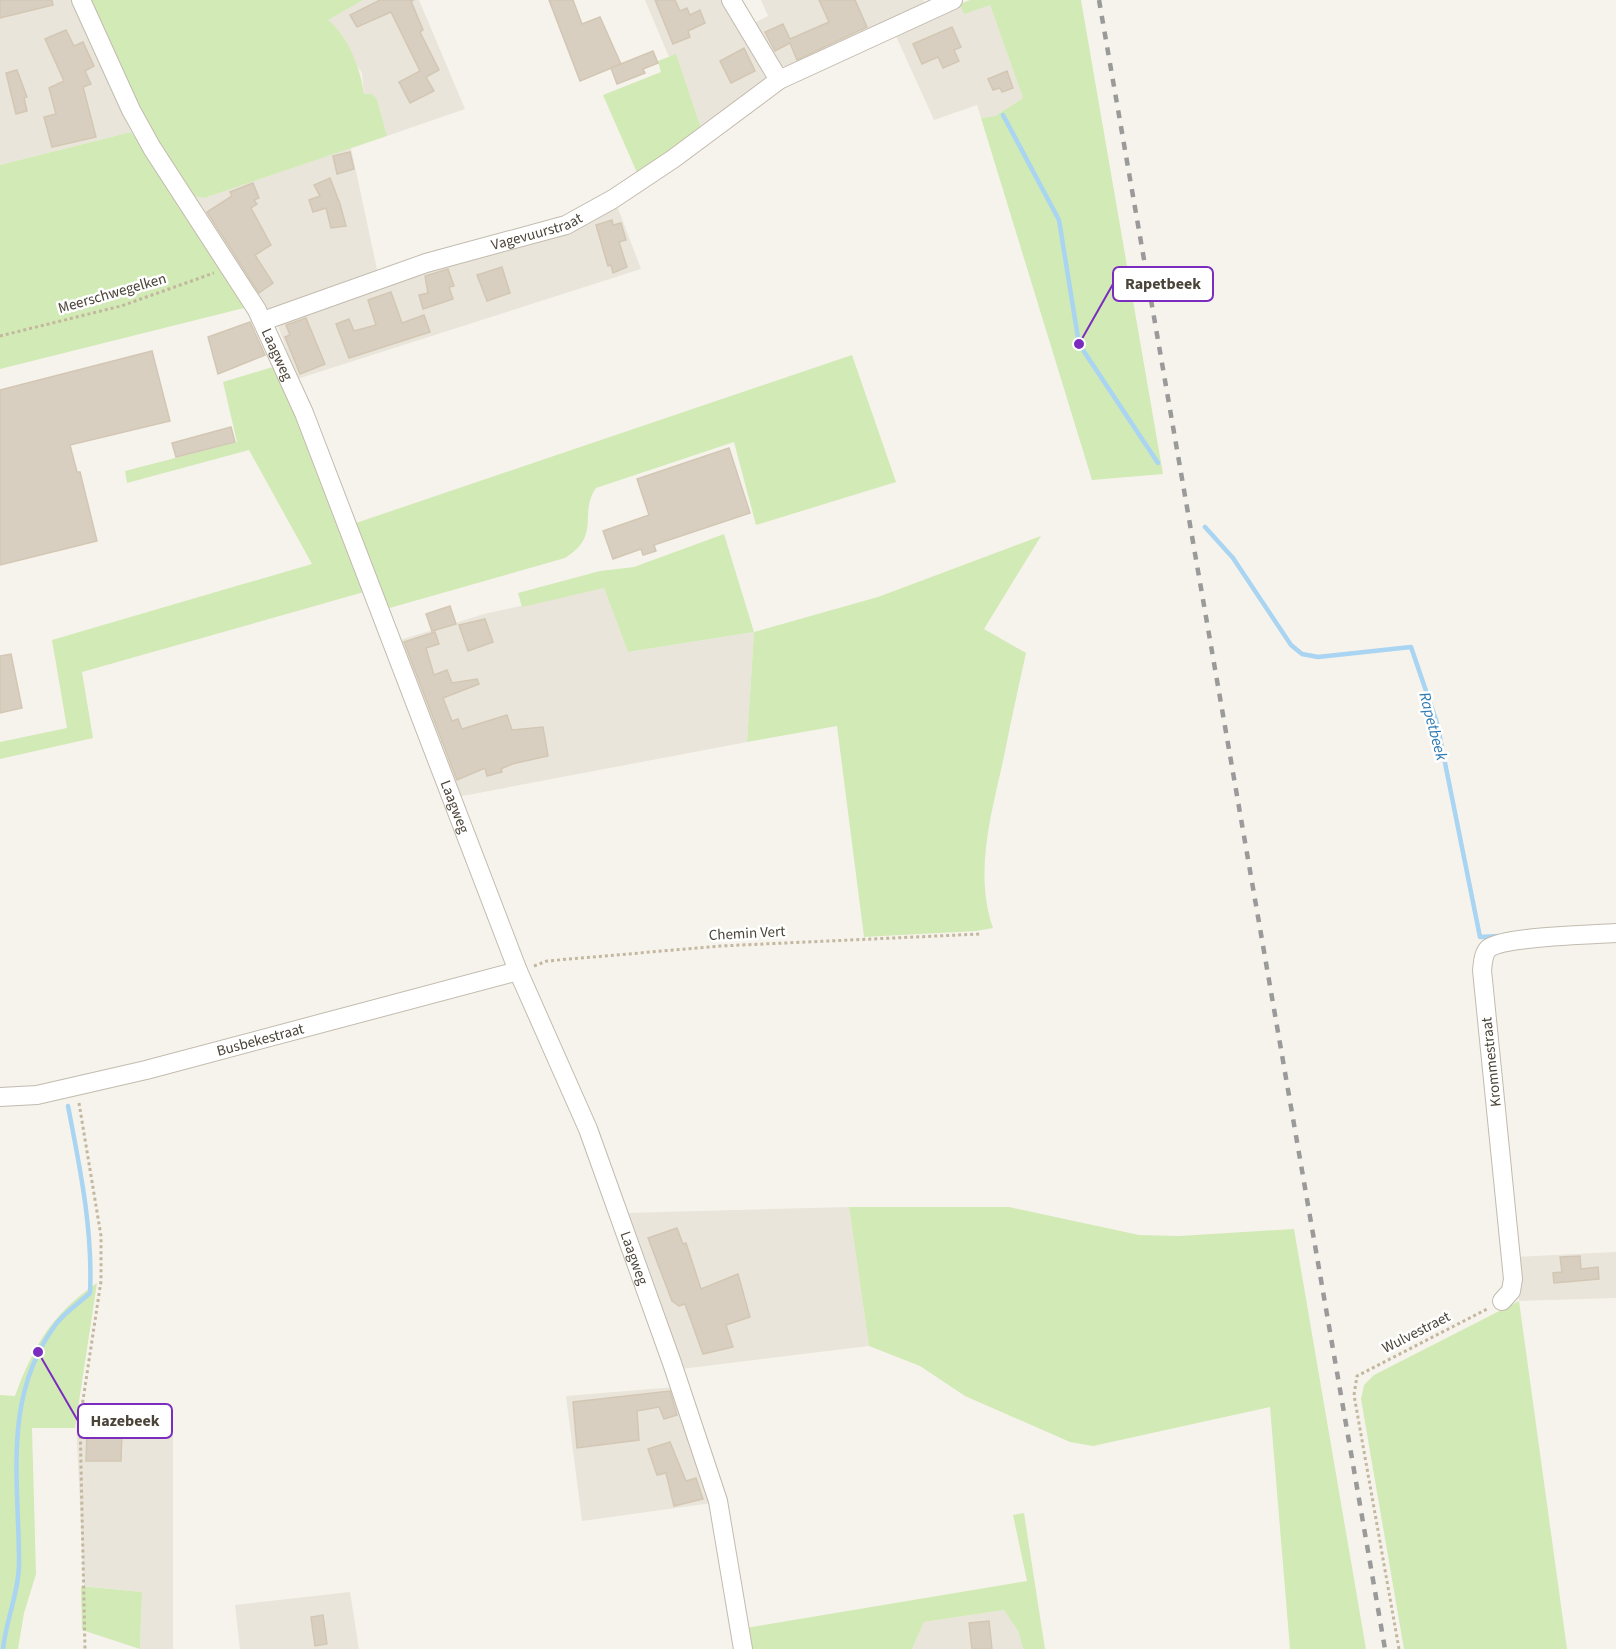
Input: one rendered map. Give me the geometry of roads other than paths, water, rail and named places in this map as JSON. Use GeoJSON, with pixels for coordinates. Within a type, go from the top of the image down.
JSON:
{"type":"FeatureCollection","features":[{"type":"Feature","properties":{"kind":"street","name":"Laagweg"},"geometry":{"type":"LineString","coordinates":[[81,0],[136,120],[263,321],[304,412],[518,971],[588,1128],[718,1501],[743,1649]]}},
{"type":"Feature","properties":{"kind":"street"},"geometry":{"type":"LineString","coordinates":[[731,0],[779,80]]}},
{"type":"Feature","properties":{"kind":"street","name":"Vagevuurstraat"},"geometry":{"type":"LineString","coordinates":[[263,321],[455,254],[566,225],[614,199],[673,159],[779,80],[953,0]]}},
{"type":"Feature","properties":{"kind":"street","name":"Krommestraat"},"geometry":{"type":"LineString","coordinates":[[1502,1301],[1511,1291],[1513,1279],[1482,970],[1484,954],[1490,948],[1511,942],[1616,933]]}},
{"type":"Feature","properties":{"kind":"street","name":"Busbekestraat"},"geometry":{"type":"LineString","coordinates":[[0,1097],[37,1095],[146,1070],[518,971]]}},
{"type":"Feature","properties":{"kind":"waterway","name":"Rapetbeek"},"geometry":{"type":"LineString","coordinates":[[1003,115],[1059,220],[1079,344],[1158,463]]}},
{"type":"Feature","properties":{"kind":"waterway","name":"Rapetbeek"},"geometry":{"type":"LineString","coordinates":[[1205,527],[1233,558],[1291,645],[1302,654],[1318,657],[1411,647],[1437,723],[1480,937],[1500,936]]}},
{"type":"Feature","properties":{"kind":"waterway"},"geometry":{"type":"LineString","coordinates":[[3,1649],[15,1595],[19,1563],[17,1439],[27,1380],[39,1352],[56,1324],[90,1293],[88,1222],[68,1106]]}},
{"type":"Feature","properties":{"kind":"railway"},"geometry":{"type":"LineString","coordinates":[[1099,0],[1385,1649]]}},
{"type":"Feature","properties":{"kind":"place","name":"Rapetbeek"},"geometry":{"type":"Point","coordinates":[1079,344]}},
{"type":"Feature","properties":{"kind":"place","name":"Hazebeek"},"geometry":{"type":"Point","coordinates":[38,1352]}}]}
